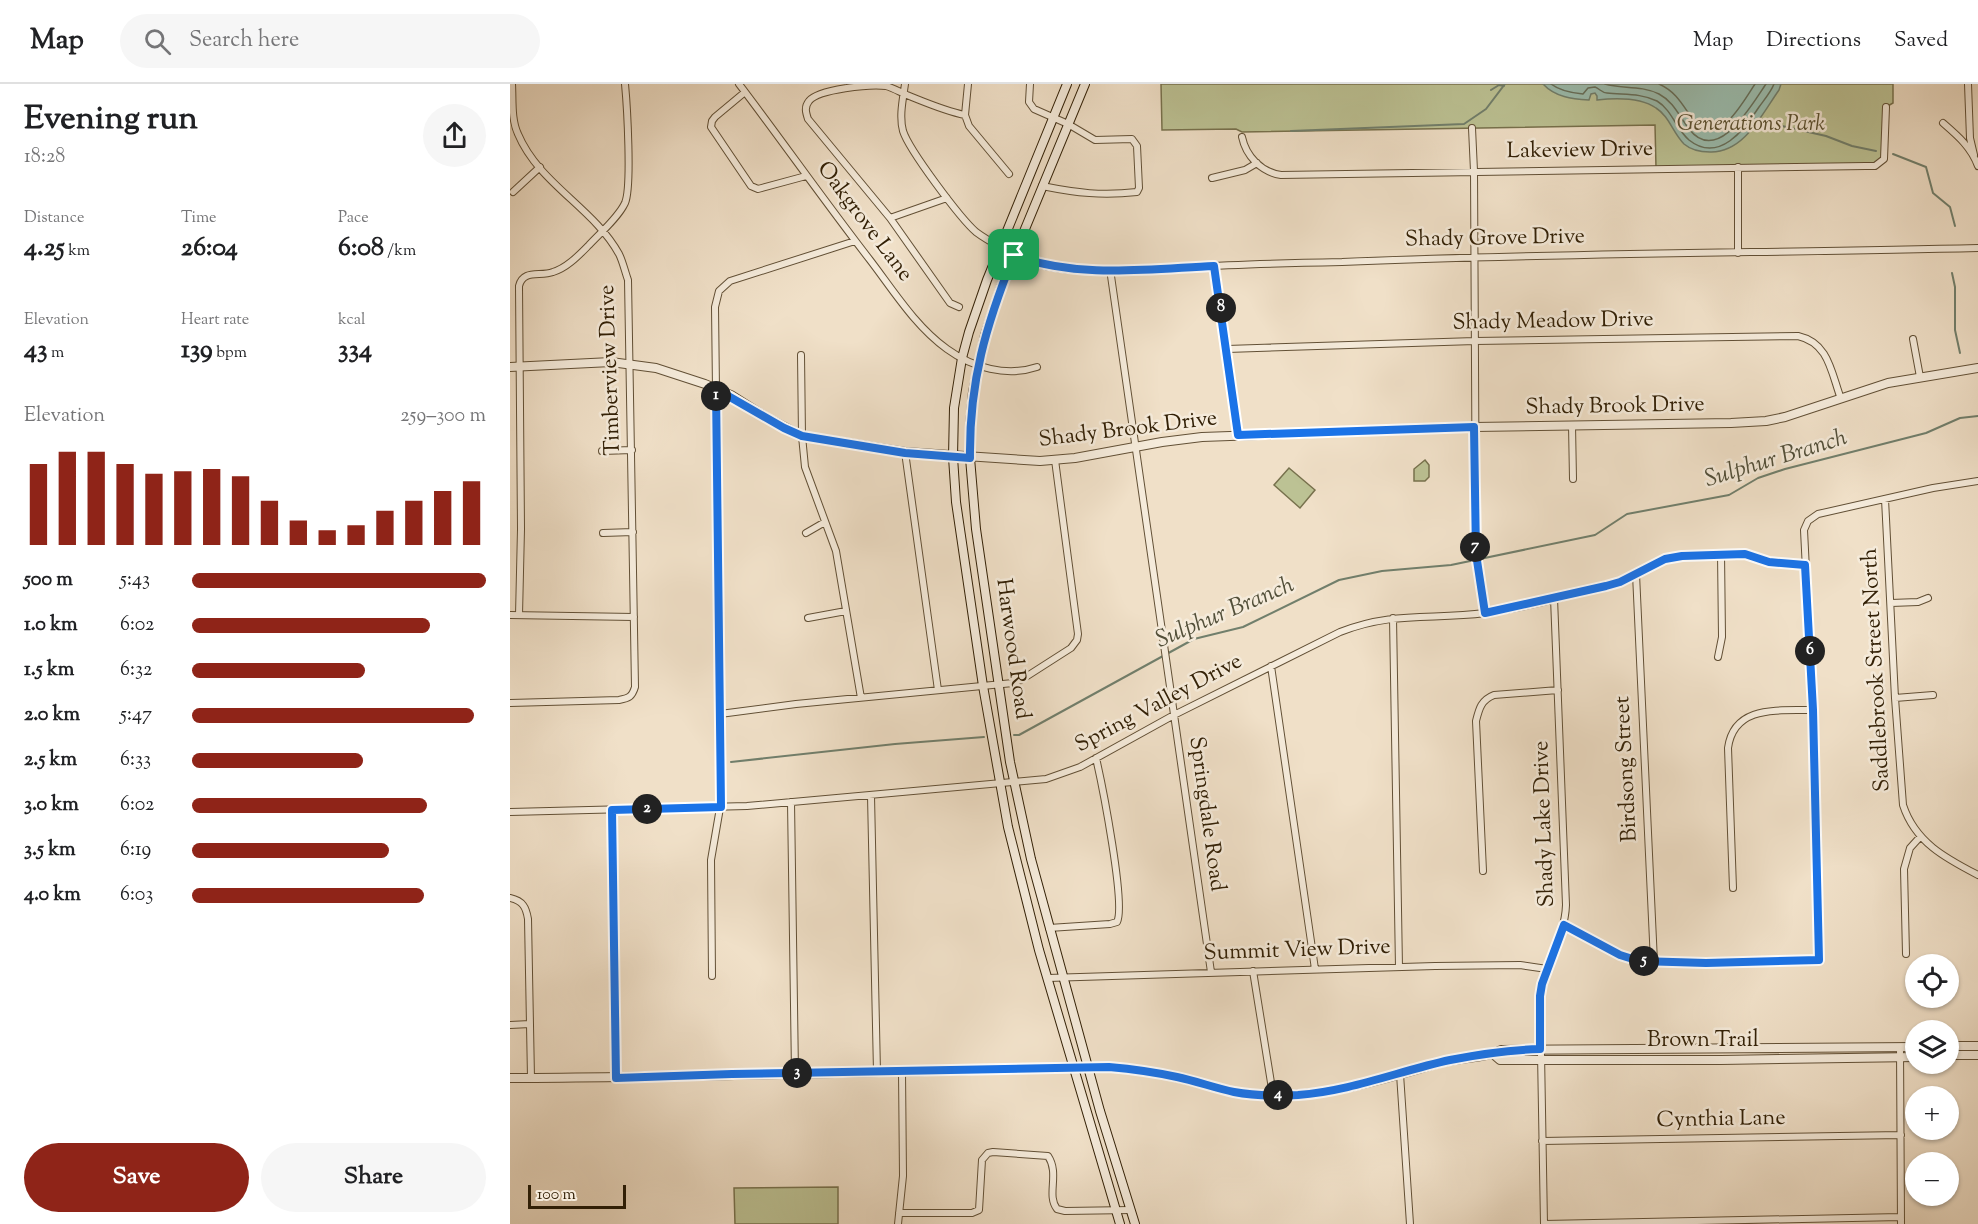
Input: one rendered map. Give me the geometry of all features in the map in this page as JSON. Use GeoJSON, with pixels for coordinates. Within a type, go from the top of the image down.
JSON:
{"type":"FeatureCollection","features":[{"type":"Feature","properties":{"kind":"main road","name":"Harwood Road"},"geometry":{"type":"LineString","coordinates":[[1067,84],[975,313],[962,358],[954,408],[953,457],[956,502],[983,686],[1011,839],[1047,978],[1120,1224]]}},
{"type":"Feature","properties":{"kind":"main road","name":"Harwood Road"},"geometry":{"type":"LineString","coordinates":[[1085,84],[1014,255],[991,317],[978,364],[969,426],[970,458],[975,529],[1015,782],[1031,859],[1088,1068],[1135,1224]]}},
{"type":"Feature","properties":{"kind":"street","name":"Timberview Drive"},"geometry":{"type":"LineString","coordinates":[[510,703],[619,700],[629,698],[635,687],[628,280],[620,257],[602,231],[540,167],[518,135],[513,114],[512,84]]}},
{"type":"Feature","properties":{"kind":"street"},"geometry":{"type":"LineString","coordinates":[[519,615],[521,529],[514,366],[520,280],[526,275],[543,275],[559,270],[584,250],[626,201],[625,84]]}},
{"type":"Feature","properties":{"kind":"street","name":"Oakgrove Lane"},"geometry":{"type":"LineString","coordinates":[[739,84],[855,241],[926,331],[949,351],[987,369],[1023,372],[1037,367]]}},
{"type":"Feature","properties":{"kind":"street","name":"Shady Grove Drive"},"geometry":{"type":"LineString","coordinates":[[905,84],[902,124],[906,139],[947,198],[977,232],[1014,255],[1036,263],[1072,270],[1474,256],[1978,248]]}},
{"type":"Feature","properties":{"kind":"street"},"geometry":{"type":"LineString","coordinates":[[968,84],[965,115],[969,126],[1009,174]]}},
{"type":"Feature","properties":{"kind":"street"},"geometry":{"type":"LineString","coordinates":[[1030,84],[1028,97],[1031,106],[1095,140],[1131,139],[1137,146],[1139,188],[1137,192],[1117,195],[1081,194],[1042,186]]}},
{"type":"Feature","properties":{"kind":"street"},"geometry":{"type":"LineString","coordinates":[[1968,84],[1970,125],[1974,155],[1978,166]]}},
{"type":"Feature","properties":{"kind":"street"},"geometry":{"type":"LineString","coordinates":[[959,306],[950,303],[890,218],[808,119],[806,109],[810,100],[832,91],[877,85],[888,87],[947,111],[965,115]]}},
{"type":"Feature","properties":{"kind":"street"},"geometry":{"type":"LineString","coordinates":[[745,92],[715,117],[711,127],[751,186],[758,189],[806,176]]}},
{"type":"Feature","properties":{"kind":"street","name":"Lakeview Drive"},"geometry":{"type":"LineString","coordinates":[[1257,163],[1268,172],[1281,175],[1875,166],[1884,159],[1885,154],[1886,107]]}},
{"type":"Feature","properties":{"kind":"street"},"geometry":{"type":"LineString","coordinates":[[1943,123],[1965,143],[1974,155]]}},
{"type":"Feature","properties":{"kind":"street"},"geometry":{"type":"LineString","coordinates":[[1970,125],[1978,125]]}},
{"type":"Feature","properties":{"kind":"street"},"geometry":{"type":"LineString","coordinates":[[1472,128],[1476,554],[1477,574],[1485,613]]}},
{"type":"Feature","properties":{"kind":"street"},"geometry":{"type":"LineString","coordinates":[[1212,178],[1245,170],[1257,163],[1245,149],[1242,137]]}},
{"type":"Feature","properties":{"kind":"street"},"geometry":{"type":"LineString","coordinates":[[513,192],[540,167]]}},
{"type":"Feature","properties":{"kind":"street"},"geometry":{"type":"LineString","coordinates":[[1738,167],[1738,253]]}},
{"type":"Feature","properties":{"kind":"street"},"geometry":{"type":"LineString","coordinates":[[890,218],[947,198]]}},
{"type":"Feature","properties":{"kind":"street"},"geometry":{"type":"LineString","coordinates":[[712,976],[711,860],[721,807],[716,389],[716,307],[719,291],[730,281],[855,241]]}},
{"type":"Feature","properties":{"kind":"street"},"geometry":{"type":"LineString","coordinates":[[1214,266],[1238,435]]}},
{"type":"Feature","properties":{"kind":"street","name":"Springdale Road"},"geometry":{"type":"LineString","coordinates":[[1110,270],[1211,972]]}},
{"type":"Feature","properties":{"kind":"street","name":"Shady Meadow Drive"},"geometry":{"type":"LineString","coordinates":[[1227,349],[1475,341],[1798,336],[1815,342],[1821,348],[1841,399]]}},
{"type":"Feature","properties":{"kind":"street"},"geometry":{"type":"LineString","coordinates":[[1913,339],[1920,377]]}},
{"type":"Feature","properties":{"kind":"street"},"geometry":{"type":"LineString","coordinates":[[801,355],[802,436],[805,467],[836,551],[861,698]]}},
{"type":"Feature","properties":{"kind":"street","name":"Shady Brook Drive"},"geometry":{"type":"LineString","coordinates":[[514,366],[611,362],[656,368],[716,389],[802,436],[905,453],[970,458],[1055,460],[1182,438],[1474,427],[1766,421],[1785,417],[1888,383],[1978,368]]}},
{"type":"Feature","properties":{"kind":"street"},"geometry":{"type":"LineString","coordinates":[[1572,425],[1573,479]]}},
{"type":"Feature","properties":{"kind":"street"},"geometry":{"type":"LineString","coordinates":[[602,451],[632,450]]}},
{"type":"Feature","properties":{"kind":"street"},"geometry":{"type":"LineString","coordinates":[[905,453],[938,690]]}},
{"type":"Feature","properties":{"kind":"street"},"geometry":{"type":"LineString","coordinates":[[720,714],[999,685],[1021,680],[1071,648],[1078,634],[1055,460]]}},
{"type":"Feature","properties":{"kind":"street"},"geometry":{"type":"LineString","coordinates":[[1564,925],[1620,955],[1639,961],[1727,963],[1819,960],[1813,710],[1804,530],[1813,516],[1978,481]]}},
{"type":"Feature","properties":{"kind":"street","name":"Saddlebrook Street North"},"geometry":{"type":"LineString","coordinates":[[1885,499],[1895,698],[1906,815],[1920,837],[1947,858],[1978,875]]}},
{"type":"Feature","properties":{"kind":"street"},"geometry":{"type":"LineString","coordinates":[[806,533],[825,522]]}},
{"type":"Feature","properties":{"kind":"street"},"geometry":{"type":"LineString","coordinates":[[603,533],[633,532]]}},
{"type":"Feature","properties":{"kind":"street"},"geometry":{"type":"LineString","coordinates":[[1718,657],[1722,637],[1721,553]]}},
{"type":"Feature","properties":{"kind":"street","name":"Spring Valley Drive"},"geometry":{"type":"LineString","coordinates":[[510,812],[721,807],[871,796],[1046,779],[1096,758],[1174,715],[1353,627],[1393,618],[1485,613],[1606,586],[1665,559],[1682,556],[1745,554],[1769,562],[1805,565]]}},
{"type":"Feature","properties":{"kind":"street","name":"Birdsong Street"},"geometry":{"type":"LineString","coordinates":[[1636,574],[1654,962]]}},
{"type":"Feature","properties":{"kind":"street","name":"Shady Lake Drive"},"geometry":{"type":"LineString","coordinates":[[1544,1224],[1540,996],[1547,969],[1564,925],[1566,904],[1554,598]]}},
{"type":"Feature","properties":{"kind":"street"},"geometry":{"type":"LineString","coordinates":[[1891,603],[1918,602],[1928,598]]}},
{"type":"Feature","properties":{"kind":"street"},"geometry":{"type":"LineString","coordinates":[[808,618],[846,611]]}},
{"type":"Feature","properties":{"kind":"street"},"geometry":{"type":"LineString","coordinates":[[510,615],[634,617]]}},
{"type":"Feature","properties":{"kind":"street"},"geometry":{"type":"LineString","coordinates":[[1393,618],[1399,967]]}},
{"type":"Feature","properties":{"kind":"street"},"geometry":{"type":"LineString","coordinates":[[1271,666],[1316,969]]}},
{"type":"Feature","properties":{"kind":"street"},"geometry":{"type":"LineString","coordinates":[[1484,871],[1476,721],[1479,708],[1484,700],[1494,695],[1558,690]]}},
{"type":"Feature","properties":{"kind":"street"},"geometry":{"type":"LineString","coordinates":[[1895,698],[1933,695]]}},
{"type":"Feature","properties":{"kind":"street"},"geometry":{"type":"LineString","coordinates":[[1733,888],[1728,748],[1732,735],[1738,726],[1752,714],[1813,710]]}},
{"type":"Feature","properties":{"kind":"street"},"geometry":{"type":"LineString","coordinates":[[1049,928],[1110,924],[1117,922],[1119,917],[1118,886],[1096,758]]}},
{"type":"Feature","properties":{"kind":"street"},"geometry":{"type":"LineString","coordinates":[[871,796],[877,1072]]}},
{"type":"Feature","properties":{"kind":"street"},"geometry":{"type":"LineString","coordinates":[[791,802],[795,1073]]}},
{"type":"Feature","properties":{"kind":"street"},"geometry":{"type":"LineString","coordinates":[[612,810],[616,1078]]}},
{"type":"Feature","properties":{"kind":"street"},"geometry":{"type":"LineString","coordinates":[[1906,954],[1904,869],[1910,848],[1920,837]]}},
{"type":"Feature","properties":{"kind":"street"},"geometry":{"type":"LineString","coordinates":[[510,898],[520,901],[525,906],[528,919],[531,1078]]}},
{"type":"Feature","properties":{"kind":"street","name":"Summit View Drive"},"geometry":{"type":"LineString","coordinates":[[1047,978],[1399,967],[1520,965],[1547,969]]}},
{"type":"Feature","properties":{"kind":"street"},"geometry":{"type":"LineString","coordinates":[[1253,970],[1273,1095]]}},
{"type":"Feature","properties":{"kind":"street"},"geometry":{"type":"LineString","coordinates":[[510,1025],[530,1024]]}},
{"type":"Feature","properties":{"kind":"street"},"geometry":{"type":"LineString","coordinates":[[1959,1046],[1978,1046]]}},
{"type":"Feature","properties":{"kind":"street"},"geometry":{"type":"LineString","coordinates":[[1544,1224],[1901,1220],[1900,1047]]}},
{"type":"Feature","properties":{"kind":"street","name":"Brown Trail"},"geometry":{"type":"LineString","coordinates":[[510,1078],[616,1078],[1074,1068],[1137,1069],[1234,1092],[1273,1095],[1332,1091],[1448,1060],[1493,1054],[1501,1050],[1905,1047]]}},
{"type":"Feature","properties":{"kind":"street"},"geometry":{"type":"LineString","coordinates":[[1721,1048],[1721,1060]]}},
{"type":"Feature","properties":{"kind":"street","name":"Brown Trail"},"geometry":{"type":"LineString","coordinates":[[1493,1054],[1500,1060],[1905,1057]]}},
{"type":"Feature","properties":{"kind":"street"},"geometry":{"type":"LineString","coordinates":[[1959,1055],[1978,1054]]}},
{"type":"Feature","properties":{"kind":"street"},"geometry":{"type":"LineString","coordinates":[[898,1224],[903,1176],[902,1072]]}},
{"type":"Feature","properties":{"kind":"street"},"geometry":{"type":"LineString","coordinates":[[1400,1074],[1410,1224]]}},
{"type":"Feature","properties":{"kind":"street","name":"Cynthia Lane"},"geometry":{"type":"LineString","coordinates":[[1542,1141],[1901,1135]]}},
{"type":"Feature","properties":{"kind":"street"},"geometry":{"type":"LineString","coordinates":[[899,1214],[972,1213],[979,1210],[982,1161],[988,1153],[993,1152],[1048,1156],[1054,1170],[1053,1203],[1057,1209],[1065,1211],[1131,1210]]}},
{"type":"Feature","properties":{"kind":"green space","name":"Generations Park"},"geometry":{"type":"Polygon","coordinates":[[[1161,84],[1893,84],[1893,103],[1886,107],[1885,154],[1875,166],[1656,168],[1655,125],[1242,132],[1236,129],[1162,130],[1161,84]]]}},
{"type":"Feature","properties":{"kind":"green space"},"geometry":{"type":"Polygon","coordinates":[[[1425,460],[1429,465],[1429,477],[1425,481],[1414,481],[1414,469],[1425,460]]]}},
{"type":"Feature","properties":{"kind":"green space"},"geometry":{"type":"Polygon","coordinates":[[[1289,468],[1315,490],[1300,508],[1274,485],[1289,468]]]}},
{"type":"Feature","properties":{"kind":"green space"},"geometry":{"type":"Polygon","coordinates":[[[838,1187],[838,1224],[735,1224],[734,1188],[838,1187]]]}},
{"type":"Feature","properties":{"kind":"water"},"geometry":{"type":"Polygon","coordinates":[[[1543,84],[1781,84],[1759,120],[1742,139],[1722,151],[1703,152],[1684,144],[1664,115],[1650,104],[1627,99],[1597,100],[1595,93],[1591,94],[1589,100],[1570,98],[1558,95],[1543,84]]]}},
{"type":"Feature","properties":{"kind":"waterway"},"geometry":{"type":"LineString","coordinates":[[1291,131],[1464,124],[1486,109],[1505,84]]}},
{"type":"Feature","properties":{"kind":"waterway"},"geometry":{"type":"LineString","coordinates":[[1491,90],[1499,85],[1504,86]]}},
{"type":"Feature","properties":{"kind":"waterway"},"geometry":{"type":"LineString","coordinates":[[1782,126],[1876,151]]}},
{"type":"Feature","properties":{"kind":"waterway"},"geometry":{"type":"LineString","coordinates":[[1893,154],[1926,167],[1933,193],[1950,207],[1955,226]]}},
{"type":"Feature","properties":{"kind":"waterway"},"geometry":{"type":"LineString","coordinates":[[1952,273],[1955,287],[1955,330],[1960,353]]}},
{"type":"Feature","properties":{"kind":"waterway","name":"Sulphur Branch"},"geometry":{"type":"LineString","coordinates":[[1014,735],[1019,735],[1194,639],[1243,627],[1339,580],[1382,571],[1451,565],[1595,535],[1627,514],[1729,495],[1758,478],[1785,469],[1926,433],[1960,418],[1978,416]]}},
{"type":"Feature","properties":{"kind":"waterway","name":"Sulphur Branch"},"geometry":{"type":"LineString","coordinates":[[731,762],[984,737]]}},
{"type":"Feature","properties":{"kind":"route"},"geometry":{"type":"LineString","coordinates":[[1014,255],[1036,263],[1072,270],[1214,266],[1238,435],[1474,427],[1477,574],[1485,613],[1620,582],[1665,559],[1682,556],[1745,554],[1769,562],[1805,565],[1813,710],[1819,960],[1706,963],[1639,961],[1620,955],[1564,925],[1542,984],[1540,1049],[1501,1050],[1493,1054],[1448,1060],[1332,1091],[1300,1095],[1250,1095],[1137,1069],[1109,1067],[616,1078],[612,810],[721,807],[716,389],[802,436],[905,453],[970,458],[969,426],[978,364],[985,335],[1014,255]]}}]}
